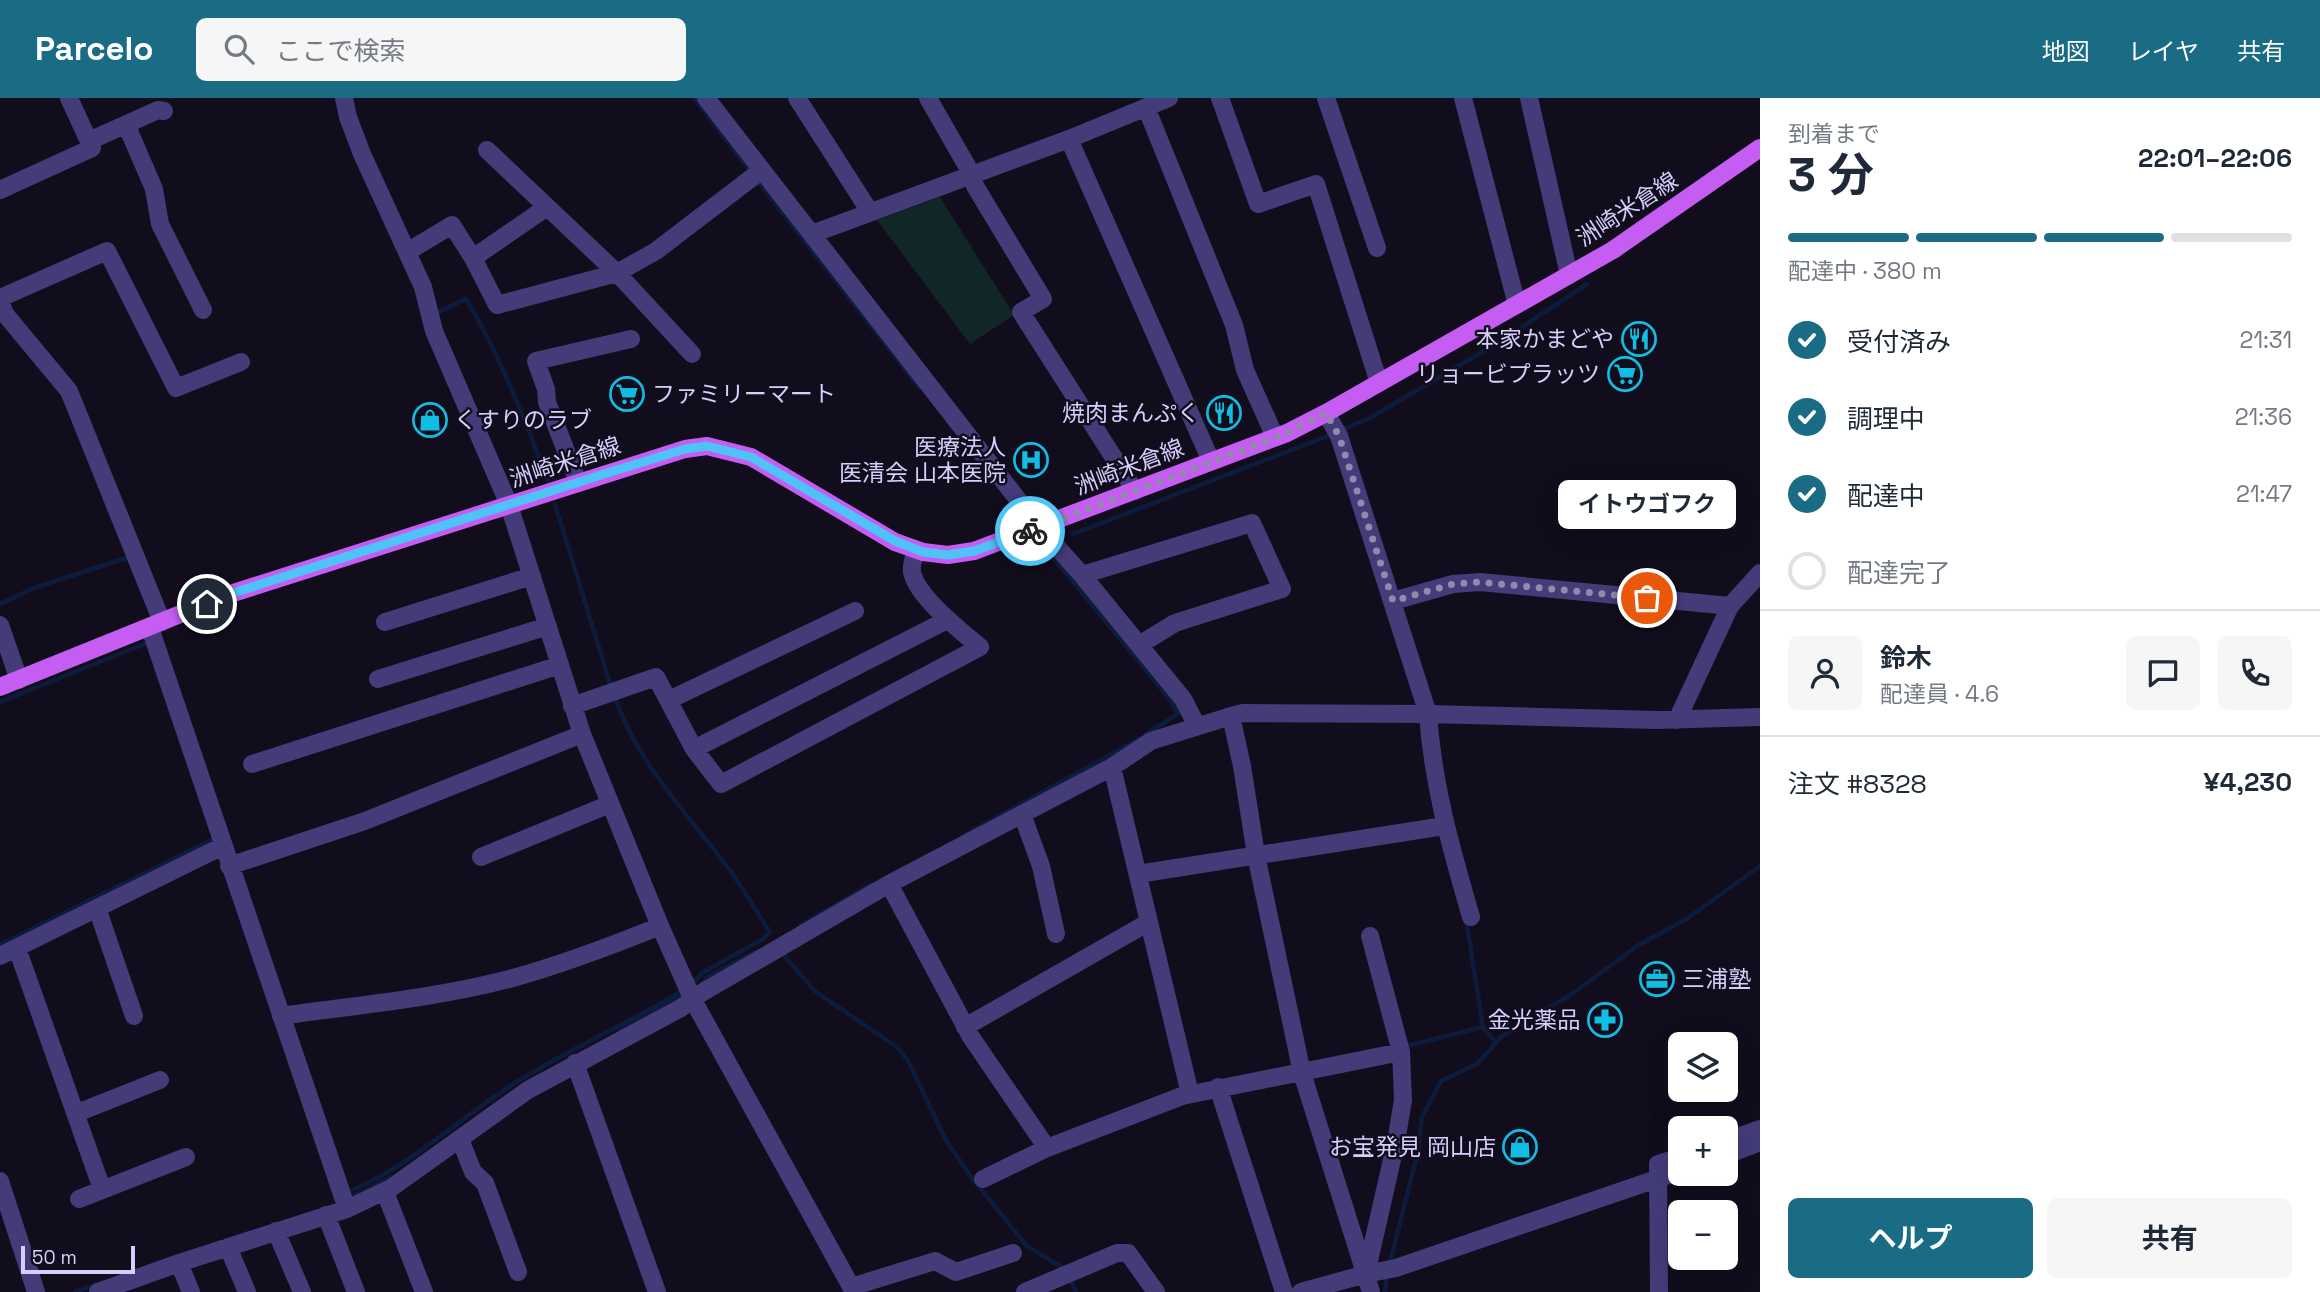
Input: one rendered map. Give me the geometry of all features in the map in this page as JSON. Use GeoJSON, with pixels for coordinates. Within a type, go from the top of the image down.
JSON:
{"type":"FeatureCollection","features":[{"type":"Feature","properties":{"kind":"main road","name":"洲崎米倉線"},"geometry":{"type":"LineString","coordinates":[[0,687],[230,594],[685,449],[707,446],[751,457],[895,541],[916,550],[948,555],[1047,535],[1135,491],[1275,438],[1326,413],[1640,232],[1760,148]]}},
{"type":"Feature","properties":{"kind":"street"},"geometry":{"type":"LineString","coordinates":[[0,190],[92,148],[69,98]]}},
{"type":"Feature","properties":{"kind":"street"},"geometry":{"type":"LineString","coordinates":[[344,98],[362,154],[423,287],[434,331],[509,505],[582,734],[660,926],[690,994],[853,1290],[935,1261],[956,1272],[1013,1253]]}},
{"type":"Feature","properties":{"kind":"street"},"geometry":{"type":"LineString","coordinates":[[706,98],[757,173],[812,234],[1047,535],[1183,699],[1197,726]]}},
{"type":"Feature","properties":{"kind":"street"},"geometry":{"type":"LineString","coordinates":[[797,98],[870,212]]}},
{"type":"Feature","properties":{"kind":"street"},"geometry":{"type":"LineString","coordinates":[[928,98],[1043,299],[1020,312],[1135,491]]}},
{"type":"Feature","properties":{"kind":"street"},"geometry":{"type":"LineString","coordinates":[[812,234],[1069,139],[1169,98]]}},
{"type":"Feature","properties":{"kind":"street"},"geometry":{"type":"LineString","coordinates":[[1220,98],[1258,204],[1316,184],[1379,383]]}},
{"type":"Feature","properties":{"kind":"street"},"geometry":{"type":"LineString","coordinates":[[1326,98],[1377,248]]}},
{"type":"Feature","properties":{"kind":"street"},"geometry":{"type":"LineString","coordinates":[[1463,98],[1517,305]]}},
{"type":"Feature","properties":{"kind":"street"},"geometry":{"type":"LineString","coordinates":[[1529,98],[1569,275]]}},
{"type":"Feature","properties":{"kind":"street"},"geometry":{"type":"LineString","coordinates":[[1146,107],[1234,325],[1245,370],[1275,438]]}},
{"type":"Feature","properties":{"kind":"street"},"geometry":{"type":"LineString","coordinates":[[89,141],[158,110],[164,111]]}},
{"type":"Feature","properties":{"kind":"street"},"geometry":{"type":"LineString","coordinates":[[126,124],[154,189],[160,224],[203,310]]}},
{"type":"Feature","properties":{"kind":"street"},"geometry":{"type":"LineString","coordinates":[[1069,139],[1211,461]]}},
{"type":"Feature","properties":{"kind":"street"},"geometry":{"type":"LineString","coordinates":[[487,150],[617,273],[692,354]]}},
{"type":"Feature","properties":{"kind":"street"},"geometry":{"type":"LineString","coordinates":[[407,252],[452,225],[473,258],[497,305],[617,273],[656,251],[757,173]]}},
{"type":"Feature","properties":{"kind":"street"},"geometry":{"type":"LineString","coordinates":[[473,258],[547,207]]}},
{"type":"Feature","properties":{"kind":"street"},"geometry":{"type":"LineString","coordinates":[[241,362],[176,388],[107,251],[1,304],[5,314],[69,391],[156,625],[229,866],[344,1201]]}},
{"type":"Feature","properties":{"kind":"street"},"geometry":{"type":"LineString","coordinates":[[578,482],[547,402],[546,389],[536,361],[631,339]]}},
{"type":"Feature","properties":{"kind":"street"},"geometry":{"type":"LineString","coordinates":[[1326,413],[1337,433],[1429,714],[1431,747],[1444,826],[1471,917]]}},
{"type":"Feature","properties":{"kind":"street"},"geometry":{"type":"LineString","coordinates":[[1082,575],[1252,523],[1282,589],[1175,623],[1139,645]]}},
{"type":"Feature","properties":{"kind":"street"},"geometry":{"type":"LineString","coordinates":[[572,706],[656,677],[694,749],[721,784],[980,647],[947,620],[919,587],[912,571],[916,550]]}},
{"type":"Feature","properties":{"kind":"street"},"geometry":{"type":"LineString","coordinates":[[1677,720],[1730,606],[1760,573]]}},
{"type":"Feature","properties":{"kind":"street"},"geometry":{"type":"LineString","coordinates":[[385,622],[531,576]]}},
{"type":"Feature","properties":{"kind":"street"},"geometry":{"type":"LineString","coordinates":[[1393,601],[1453,584],[1479,582],[1730,606]]}},
{"type":"Feature","properties":{"kind":"street"},"geometry":{"type":"LineString","coordinates":[[669,700],[855,611]]}},
{"type":"Feature","properties":{"kind":"street"},"geometry":{"type":"LineString","coordinates":[[694,749],[947,620]]}},
{"type":"Feature","properties":{"kind":"street"},"geometry":{"type":"LineString","coordinates":[[0,625],[19,680]]}},
{"type":"Feature","properties":{"kind":"street"},"geometry":{"type":"LineString","coordinates":[[378,679],[548,626]]}},
{"type":"Feature","properties":{"kind":"street"},"geometry":{"type":"LineString","coordinates":[[252,764],[560,665]]}},
{"type":"Feature","properties":{"kind":"street"},"geometry":{"type":"LineString","coordinates":[[98,1292],[133,1286],[179,1263],[326,1215],[344,1201],[384,1192],[528,1090],[690,994],[703,992],[889,884],[1112,767],[1152,741],[1243,713],[1677,720],[1760,718]]}},
{"type":"Feature","properties":{"kind":"street"},"geometry":{"type":"LineString","coordinates":[[1231,716],[1256,855],[1301,1069],[1382,1271]]}},
{"type":"Feature","properties":{"kind":"street"},"geometry":{"type":"LineString","coordinates":[[229,866],[365,821],[582,734]]}},
{"type":"Feature","properties":{"kind":"street"},"geometry":{"type":"LineString","coordinates":[[1112,767],[1189,1090]]}},
{"type":"Feature","properties":{"kind":"street"},"geometry":{"type":"LineString","coordinates":[[481,857],[610,804]]}},
{"type":"Feature","properties":{"kind":"street"},"geometry":{"type":"LineString","coordinates":[[1022,814],[1041,866],[1056,934]]}},
{"type":"Feature","properties":{"kind":"street"},"geometry":{"type":"LineString","coordinates":[[1138,874],[1444,826]]}},
{"type":"Feature","properties":{"kind":"street"},"geometry":{"type":"LineString","coordinates":[[0,956],[223,846]]}},
{"type":"Feature","properties":{"kind":"street"},"geometry":{"type":"LineString","coordinates":[[889,884],[965,1027],[1045,1145]]}},
{"type":"Feature","properties":{"kind":"street"},"geometry":{"type":"LineString","coordinates":[[97,908],[134,1016]]}},
{"type":"Feature","properties":{"kind":"street"},"geometry":{"type":"LineString","coordinates":[[965,1027],[1149,922]]}},
{"type":"Feature","properties":{"kind":"street"},"geometry":{"type":"LineString","coordinates":[[281,1016],[428,995],[511,978],[589,954],[660,926]]}},
{"type":"Feature","properties":{"kind":"street"},"geometry":{"type":"LineString","coordinates":[[1370,936],[1400,1049],[1403,1100],[1382,1271],[1371,1292]]}},
{"type":"Feature","properties":{"kind":"street"},"geometry":{"type":"LineString","coordinates":[[17,948],[102,1189]]}},
{"type":"Feature","properties":{"kind":"street"},"geometry":{"type":"LineString","coordinates":[[983,1179],[1045,1145],[1189,1090],[1218,1087],[1400,1049]]}},
{"type":"Feature","properties":{"kind":"street"},"geometry":{"type":"LineString","coordinates":[[575,1063],[657,1292]]}},
{"type":"Feature","properties":{"kind":"street"},"geometry":{"type":"LineString","coordinates":[[77,1113],[160,1080]]}},
{"type":"Feature","properties":{"kind":"street"},"geometry":{"type":"LineString","coordinates":[[1218,1087],[1284,1292]]}},
{"type":"Feature","properties":{"kind":"street"},"geometry":{"type":"LineString","coordinates":[[1738,1137],[1760,1129]]}},
{"type":"Feature","properties":{"kind":"street"},"geometry":{"type":"LineString","coordinates":[[460,1139],[473,1172],[485,1183],[518,1272]]}},
{"type":"Feature","properties":{"kind":"street"},"geometry":{"type":"LineString","coordinates":[[1738,1150],[1760,1142]]}},
{"type":"Feature","properties":{"kind":"street"},"geometry":{"type":"LineString","coordinates":[[79,1199],[186,1157]]}},
{"type":"Feature","properties":{"kind":"street"},"geometry":{"type":"LineString","coordinates":[[1659,1292],[1658,1164],[1668,1161]]}},
{"type":"Feature","properties":{"kind":"street"},"geometry":{"type":"LineString","coordinates":[[1301,1292],[1382,1271],[1668,1175]]}},
{"type":"Feature","properties":{"kind":"street"},"geometry":{"type":"LineString","coordinates":[[0,1181],[36,1292]]}},
{"type":"Feature","properties":{"kind":"street"},"geometry":{"type":"LineString","coordinates":[[384,1192],[424,1292]]}},
{"type":"Feature","properties":{"kind":"street"},"geometry":{"type":"LineString","coordinates":[[326,1215],[356,1292]]}},
{"type":"Feature","properties":{"kind":"street"},"geometry":{"type":"LineString","coordinates":[[276,1231],[302,1292]]}},
{"type":"Feature","properties":{"kind":"street"},"geometry":{"type":"LineString","coordinates":[[228,1247],[247,1292]]}},
{"type":"Feature","properties":{"kind":"street"},"geometry":{"type":"LineString","coordinates":[[1025,1292],[1117,1253],[1128,1253],[1156,1292]]}},
{"type":"Feature","properties":{"kind":"street"},"geometry":{"type":"LineString","coordinates":[[179,1263],[191,1292]]}},
{"type":"Feature","properties":{"kind":"green space"},"geometry":{"type":"Polygon","coordinates":[[[940,197],[1014,315],[970,344],[877,220],[940,197]]]}},
{"type":"Feature","properties":{"kind":"waterway"},"geometry":{"type":"LineString","coordinates":[[694,98],[751,172]]}},
{"type":"Feature","properties":{"kind":"waterway"},"geometry":{"type":"LineString","coordinates":[[756,179],[919,387]]}},
{"type":"Feature","properties":{"kind":"waterway"},"geometry":{"type":"LineString","coordinates":[[1341,430],[1370,418],[1504,339],[1587,284]]}},
{"type":"Feature","properties":{"kind":"waterway"},"geometry":{"type":"LineString","coordinates":[[438,312],[466,299],[501,365],[548,481]]}},
{"type":"Feature","properties":{"kind":"waterway"},"geometry":{"type":"LineString","coordinates":[[1073,534],[1333,434]]}},
{"type":"Feature","properties":{"kind":"waterway"},"geometry":{"type":"LineString","coordinates":[[555,504],[611,687]]}},
{"type":"Feature","properties":{"kind":"waterway"},"geometry":{"type":"LineString","coordinates":[[1042,544],[1169,698],[1178,714],[1146,734]]}},
{"type":"Feature","properties":{"kind":"waterway"},"geometry":{"type":"LineString","coordinates":[[0,604],[34,588],[129,557]]}},
{"type":"Feature","properties":{"kind":"waterway"},"geometry":{"type":"LineString","coordinates":[[0,702],[147,643]]}},
{"type":"Feature","properties":{"kind":"waterway"},"geometry":{"type":"LineString","coordinates":[[614,695],[623,719],[648,763],[732,873],[770,932],[763,939],[702,973],[692,984]]}},
{"type":"Feature","properties":{"kind":"waterway"},"geometry":{"type":"LineString","coordinates":[[963,836],[1139,739]]}},
{"type":"Feature","properties":{"kind":"waterway"},"geometry":{"type":"LineString","coordinates":[[0,945],[211,840]]}},
{"type":"Feature","properties":{"kind":"waterway"},"geometry":{"type":"LineString","coordinates":[[1389,1266],[1418,1151],[1422,1117],[1441,1081],[1477,1064],[1502,1036],[1575,992],[1637,946],[1688,918],[1760,866]]}},
{"type":"Feature","properties":{"kind":"waterway"},"geometry":{"type":"LineString","coordinates":[[801,925],[872,884]]}},
{"type":"Feature","properties":{"kind":"waterway"},"geometry":{"type":"LineString","coordinates":[[1466,919],[1483,1027]]}},
{"type":"Feature","properties":{"kind":"waterway"},"geometry":{"type":"LineString","coordinates":[[702,984],[706,978],[757,951]]}},
{"type":"Feature","properties":{"kind":"waterway"},"geometry":{"type":"LineString","coordinates":[[780,951],[816,992],[897,1047],[909,1062],[945,1139],[972,1178],[1027,1246],[1065,1269]]}},
{"type":"Feature","properties":{"kind":"waterway"},"geometry":{"type":"LineString","coordinates":[[345,1193],[393,1169],[525,1077],[685,989]]}},
{"type":"Feature","properties":{"kind":"waterway"},"geometry":{"type":"LineString","coordinates":[[620,1031],[685,994]]}},
{"type":"Feature","properties":{"kind":"waterway"},"geometry":{"type":"LineString","coordinates":[[1403,1047],[1483,1027],[1496,1043]]}},
{"type":"Feature","properties":{"kind":"waterway"},"geometry":{"type":"LineString","coordinates":[[349,1198],[392,1177]]}},
{"type":"Feature","properties":{"kind":"waterway"},"geometry":{"type":"LineString","coordinates":[[1385,1292],[1387,1274]]}},
{"type":"Feature","properties":{"kind":"waterway"},"geometry":{"type":"LineString","coordinates":[[1069,1277],[1076,1292]]}},
{"type":"Feature","properties":{"kind":"waterway"},"geometry":{"type":"LineString","coordinates":[[75,1292],[96,1284]]}},
{"type":"Feature","properties":{"kind":"way so far"},"geometry":{"type":"LineString","coordinates":[[1030,531],[1287,433],[1326,413],[1339,436],[1393,601],[1453,584],[1479,582],[1647,598]]}},
{"type":"Feature","properties":{"kind":"place","name":"本家かまどや"},"geometry":{"type":"Point","coordinates":[1639,339]}},
{"type":"Feature","properties":{"kind":"place","name":"リョービプラッツ"},"geometry":{"type":"Point","coordinates":[1625,374]}},
{"type":"Feature","properties":{"kind":"place","name":"ファミリーマート"},"geometry":{"type":"Point","coordinates":[627,394]}},
{"type":"Feature","properties":{"kind":"place","name":"焼肉まんぷく"},"geometry":{"type":"Point","coordinates":[1224,413]}},
{"type":"Feature","properties":{"kind":"place","name":"くすりのラブ"},"geometry":{"type":"Point","coordinates":[430,420]}},
{"type":"Feature","properties":{"kind":"place","name":"医療法人 医清会 山本医院"},"geometry":{"type":"Point","coordinates":[1031,460]}},
{"type":"Feature","properties":{"kind":"place","name":"イトウゴフク"},"geometry":{"type":"Point","coordinates":[1647,598]}},
{"type":"Feature","properties":{"kind":"place","name":"三浦塾"},"geometry":{"type":"Point","coordinates":[1657,979]}},
{"type":"Feature","properties":{"kind":"place","name":"金光薬品"},"geometry":{"type":"Point","coordinates":[1605,1020]}},
{"type":"Feature","properties":{"kind":"place","name":"お宝発見 岡山店"},"geometry":{"type":"Point","coordinates":[1520,1147]}},
{"type":"Feature","properties":{"kind":"route"},"geometry":{"type":"LineString","coordinates":[[207,604],[230,594],[578,482],[685,449],[707,446],[751,457],[895,541],[923,552],[948,555],[974,551],[1030,531]]}}]}
